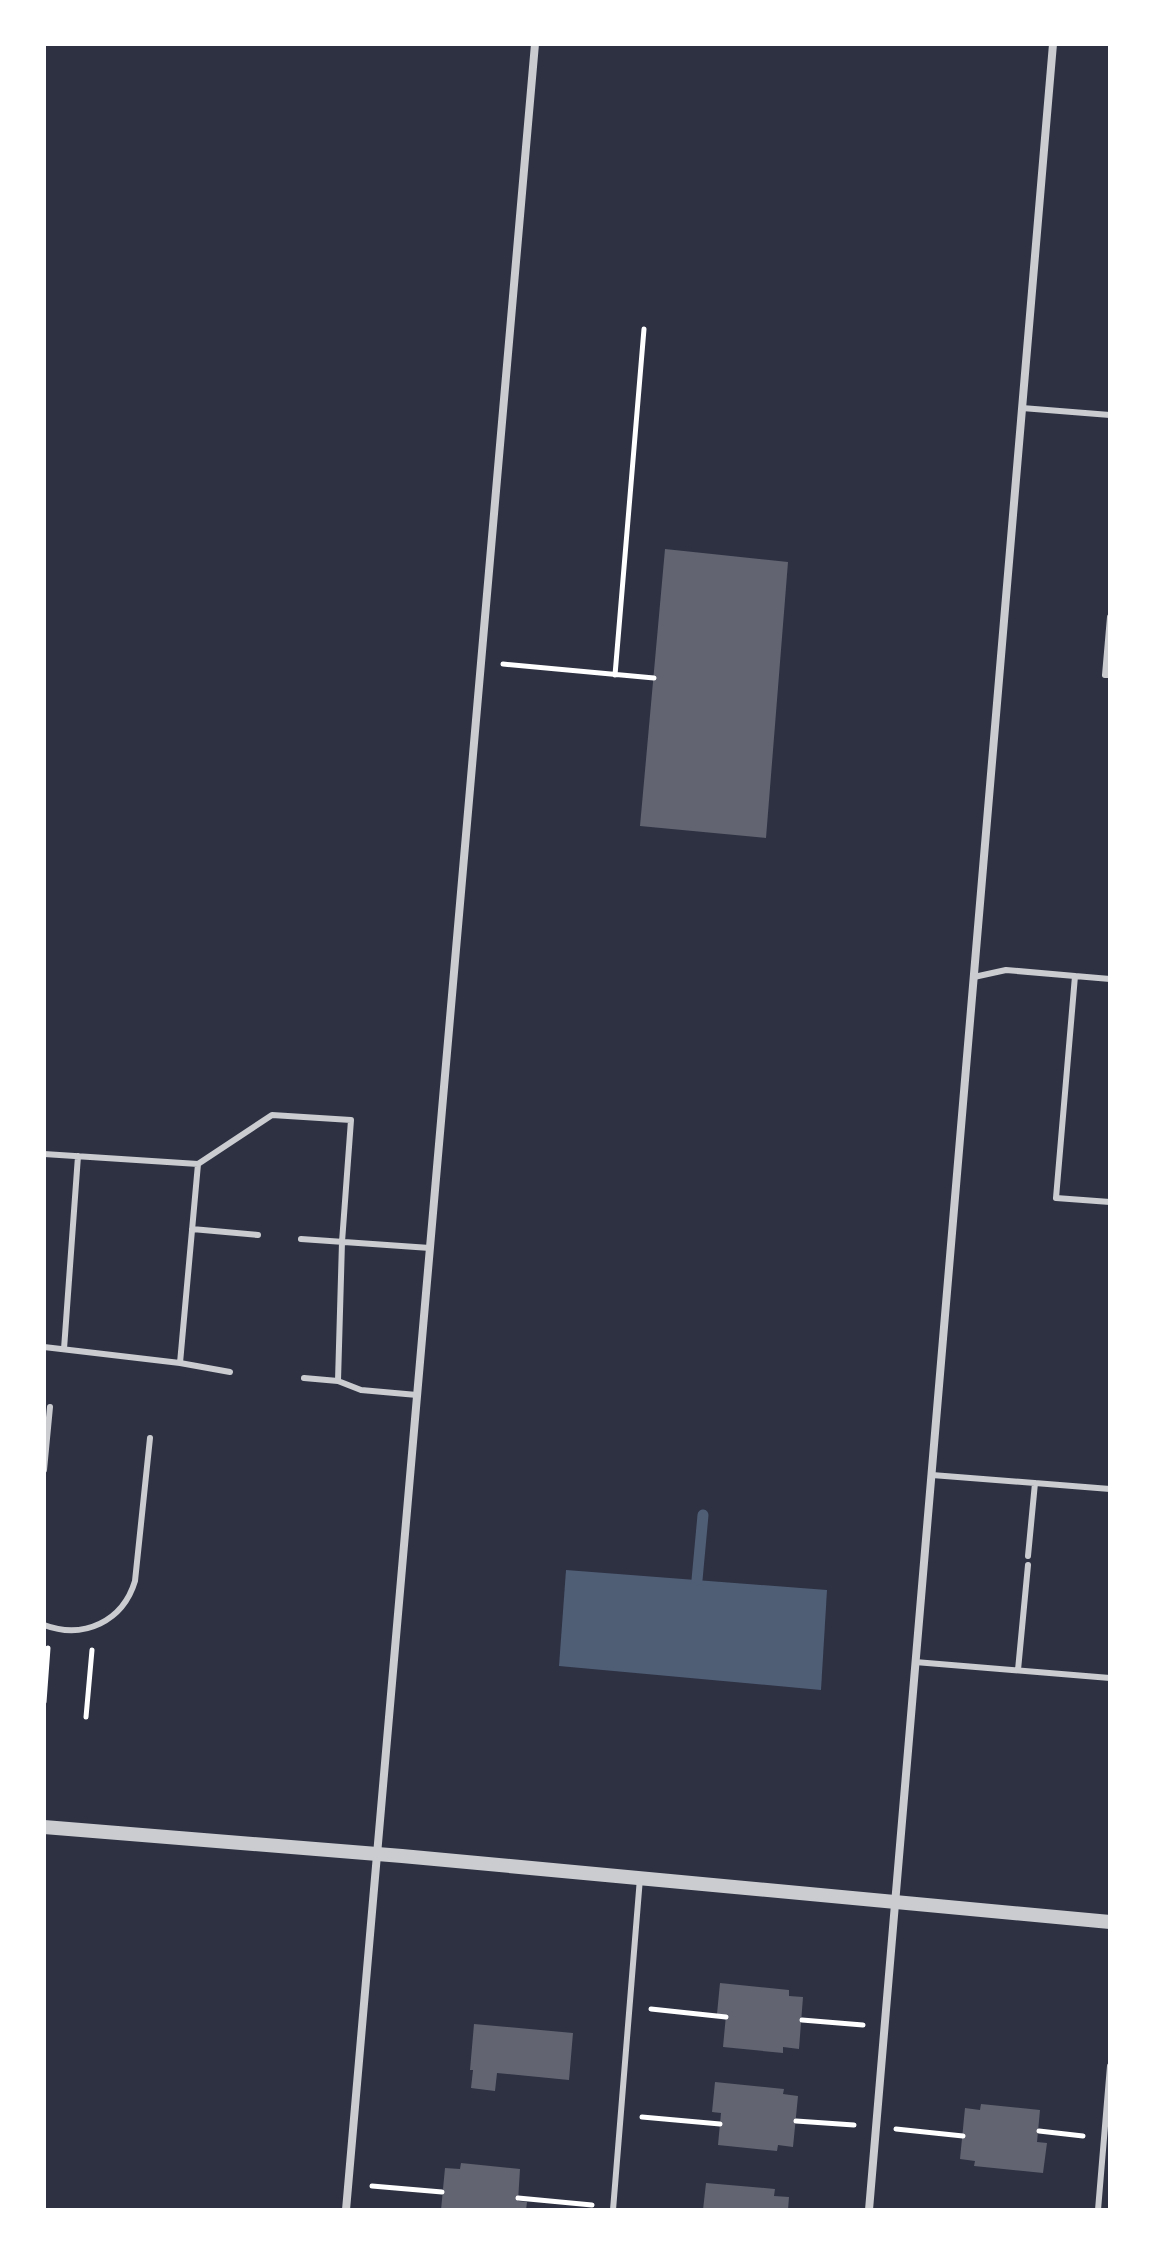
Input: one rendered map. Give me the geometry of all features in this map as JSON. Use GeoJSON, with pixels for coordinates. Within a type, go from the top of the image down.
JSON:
{"type":"FeatureCollection","features":[{"type":"Feature","properties":{"kind":"street"},"geometry":{"type":"LineString","coordinates":[[346,2210],[535,44]]}},
{"type":"Feature","properties":{"kind":"street"},"geometry":{"type":"LineString","coordinates":[[869,2210],[1053,44]]}},
{"type":"Feature","properties":{"kind":"street"},"geometry":{"type":"LineString","coordinates":[[44,1827],[378,1854],[1110,1922]]}},
{"type":"Feature","properties":{"kind":"lane"},"geometry":{"type":"LineString","coordinates":[[1022,408],[1110,415]]}},
{"type":"Feature","properties":{"kind":"lane"},"geometry":{"type":"LineString","coordinates":[[1110,617],[1105,675],[1110,675]]}},
{"type":"Feature","properties":{"kind":"lane"},"geometry":{"type":"LineString","coordinates":[[974,977],[1006,970],[1110,979]]}},
{"type":"Feature","properties":{"kind":"lane"},"geometry":{"type":"LineString","coordinates":[[1075,976],[1056,1198],[1110,1202]]}},
{"type":"Feature","properties":{"kind":"lane"},"geometry":{"type":"LineString","coordinates":[[44,1154],[198,1164],[272,1115],[351,1120],[342,1242],[338,1381]]}},
{"type":"Feature","properties":{"kind":"lane"},"geometry":{"type":"LineString","coordinates":[[64,1349],[78,1156]]}},
{"type":"Feature","properties":{"kind":"lane"},"geometry":{"type":"LineString","coordinates":[[180,1363],[198,1164]]}},
{"type":"Feature","properties":{"kind":"lane"},"geometry":{"type":"LineString","coordinates":[[192,1229],[258,1235]]}},
{"type":"Feature","properties":{"kind":"lane"},"geometry":{"type":"LineString","coordinates":[[301,1239],[430,1248]]}},
{"type":"Feature","properties":{"kind":"lane"},"geometry":{"type":"LineString","coordinates":[[44,1347],[230,1372]]}},
{"type":"Feature","properties":{"kind":"lane"},"geometry":{"type":"LineString","coordinates":[[304,1378],[338,1381],[361,1390],[417,1395]]}},
{"type":"Feature","properties":{"kind":"lane"},"geometry":{"type":"LineString","coordinates":[[44,1470],[50,1407]]}},
{"type":"Feature","properties":{"kind":"lane"},"geometry":{"type":"LineString","coordinates":[[44,1625],[77,1630],[96,1627],[130,1598],[135,1581],[150,1438]]}},
{"type":"Feature","properties":{"kind":"lane"},"geometry":{"type":"LineString","coordinates":[[932,1475],[1110,1489]]}},
{"type":"Feature","properties":{"kind":"lane"},"geometry":{"type":"LineString","coordinates":[[1018,1670],[1035,1483]]}},
{"type":"Feature","properties":{"kind":"lane"},"geometry":{"type":"LineString","coordinates":[[915,1662],[1110,1678]]}},
{"type":"Feature","properties":{"kind":"lane"},"geometry":{"type":"LineString","coordinates":[[613,2208],[640,1878]]}},
{"type":"Feature","properties":{"kind":"lane"},"geometry":{"type":"LineString","coordinates":[[1098,2210],[1110,2066]]}},
{"type":"Feature","properties":{"kind":"path"},"geometry":{"type":"LineString","coordinates":[[615,675],[644,329]]}},
{"type":"Feature","properties":{"kind":"path"},"geometry":{"type":"LineString","coordinates":[[481,662],[654,678]]}},
{"type":"Feature","properties":{"kind":"path"},"geometry":{"type":"LineString","coordinates":[[44,1702],[49,1643]]}},
{"type":"Feature","properties":{"kind":"path"},"geometry":{"type":"LineString","coordinates":[[86,1717],[92,1647]]}},
{"type":"Feature","properties":{"kind":"path"},"geometry":{"type":"LineString","coordinates":[[629,2007],[726,2017]]}},
{"type":"Feature","properties":{"kind":"path"},"geometry":{"type":"LineString","coordinates":[[802,2020],[884,2027]]}},
{"type":"Feature","properties":{"kind":"path"},"geometry":{"type":"LineString","coordinates":[[621,2115],[720,2124]]}},
{"type":"Feature","properties":{"kind":"path"},"geometry":{"type":"LineString","coordinates":[[1039,2131],[1103,2138]]}},
{"type":"Feature","properties":{"kind":"path"},"geometry":{"type":"LineString","coordinates":[[379,2186],[442,2192]]}},
{"type":"Feature","properties":{"kind":"path"},"geometry":{"type":"LineString","coordinates":[[518,2198],[613,2208]]}},
{"type":"Feature","properties":{"kind":"water"},"geometry":{"type":"Polygon","coordinates":[[[566,1570],[827,1590],[821,1690],[559,1666],[566,1570]]]}},
{"type":"Feature","properties":{"kind":"building"},"geometry":{"type":"Polygon","coordinates":[[[665,549],[788,562],[766,838],[640,826],[665,549]]]}},
{"type":"Feature","properties":{"kind":"building"},"geometry":{"type":"Polygon","coordinates":[[[720,1983],[789,1990],[789,1996],[803,1997],[799,2049],[783,2047],[783,2053],[723,2047],[726,2015],[717,2014],[720,1983]]]}},
{"type":"Feature","properties":{"kind":"building"},"geometry":{"type":"Polygon","coordinates":[[[474,2024],[573,2033],[569,2080],[497,2073],[495,2091],[471,2088],[474,2024]]]}},
{"type":"Feature","properties":{"kind":"building"},"geometry":{"type":"Polygon","coordinates":[[[715,2082],[784,2089],[783,2094],[798,2096],[793,2147],[778,2145],[777,2151],[718,2145],[721,2113],[712,2112],[715,2082]]]}},
{"type":"Feature","properties":{"kind":"building"},"geometry":{"type":"Polygon","coordinates":[[[981,2104],[1040,2110],[1037,2142],[1047,2143],[1043,2173],[974,2166],[975,2161],[960,2159],[965,2108],[980,2110],[981,2104]]]}},
{"type":"Feature","properties":{"kind":"building"},"geometry":{"type":"Polygon","coordinates":[[[461,2163],[520,2169],[518,2201],[527,2202],[526,2210],[441,2210],[445,2168],[460,2169],[461,2163]]]}},
{"type":"Feature","properties":{"kind":"building"},"geometry":{"type":"Polygon","coordinates":[[[706,2183],[775,2189],[774,2196],[789,2197],[788,2210],[703,2210],[706,2183]]]}},
{"type":"Feature","properties":{"kind":"waterway"},"geometry":{"type":"LineString","coordinates":[[697,1580],[703,1515]]}}]}
